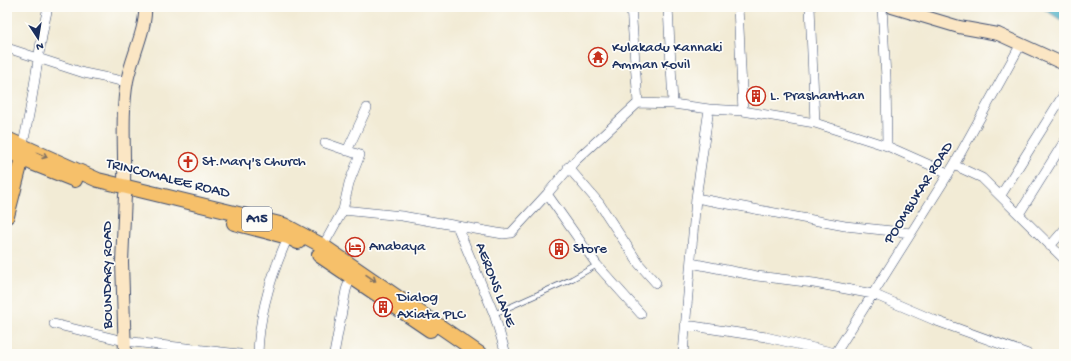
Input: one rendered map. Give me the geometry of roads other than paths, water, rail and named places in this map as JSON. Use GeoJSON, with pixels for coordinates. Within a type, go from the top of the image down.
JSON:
{"type":"FeatureCollection","features":[{"type":"Feature","properties":{"kind":"main road","name":"BOUNDARY ROAD"},"geometry":{"type":"LineString","coordinates":[[125,354],[122,262],[127,82],[132,59],[146,17],[147,7]]}},
{"type":"Feature","properties":{"kind":"main road"},"geometry":{"type":"LineString","coordinates":[[892,7],[959,27],[998,34],[1064,64]]}},
{"type":"Feature","properties":{"kind":"main road","name":"TRINCOMALEE ROAD"},"geometry":{"type":"LineString","coordinates":[[7,139],[22,153]]}},
{"type":"Feature","properties":{"kind":"main road","name":"TRINCOMALEE ROAD"},"geometry":{"type":"LineString","coordinates":[[7,150],[22,153],[97,189],[125,190],[284,225],[323,246],[480,354]]}},
{"type":"Feature","properties":{"kind":"main road"},"geometry":{"type":"LineString","coordinates":[[7,216],[22,153]]}},
{"type":"Feature","properties":{"kind":"main road","name":"TRINCOMALEE ROAD"},"geometry":{"type":"LineString","coordinates":[[125,190],[288,237],[306,246],[465,354]]}},
{"type":"Feature","properties":{"kind":"street"},"geometry":{"type":"LineString","coordinates":[[22,153],[33,94],[38,56],[48,7]]}},
{"type":"Feature","properties":{"kind":"street"},"geometry":{"type":"LineString","coordinates":[[631,7],[638,103]]}},
{"type":"Feature","properties":{"kind":"street"},"geometry":{"type":"LineString","coordinates":[[668,7],[673,104]]}},
{"type":"Feature","properties":{"kind":"street"},"geometry":{"type":"LineString","coordinates":[[738,7],[743,111]]}},
{"type":"Feature","properties":{"kind":"street"},"geometry":{"type":"LineString","coordinates":[[810,7],[815,123]]}},
{"type":"Feature","properties":{"kind":"street"},"geometry":{"type":"LineString","coordinates":[[882,7],[886,77],[887,146]]}},
{"type":"Feature","properties":{"kind":"street","name":"POOMBUKAR ROAD"},"geometry":{"type":"LineString","coordinates":[[837,353],[954,165],[1021,44]]}},
{"type":"Feature","properties":{"kind":"street"},"geometry":{"type":"LineString","coordinates":[[7,48],[38,56],[84,73],[127,82]]}},
{"type":"Feature","properties":{"kind":"street"},"geometry":{"type":"LineString","coordinates":[[1001,195],[1064,94]]}},
{"type":"Feature","properties":{"kind":"street"},"geometry":{"type":"LineString","coordinates":[[343,210],[402,216],[503,234],[510,233],[547,194],[568,167],[638,103],[673,104],[709,109],[743,111],[815,123],[887,146],[948,173]]}},
{"type":"Feature","properties":{"kind":"street"},"geometry":{"type":"LineString","coordinates":[[347,151],[366,108]]}},
{"type":"Feature","properties":{"kind":"street"},"geometry":{"type":"LineString","coordinates":[[683,354],[696,198],[709,109]]}},
{"type":"Feature","properties":{"kind":"street"},"geometry":{"type":"LineString","coordinates":[[1019,214],[1064,142]]}},
{"type":"Feature","properties":{"kind":"street"},"geometry":{"type":"LineString","coordinates":[[323,246],[343,210],[349,183],[360,155],[325,143]]}},
{"type":"Feature","properties":{"kind":"street"},"geometry":{"type":"LineString","coordinates":[[954,165],[982,178],[1001,195],[1064,259]]}},
{"type":"Feature","properties":{"kind":"street"},"geometry":{"type":"LineString","coordinates":[[568,167],[599,203],[639,264],[656,283]]}},
{"type":"Feature","properties":{"kind":"street"},"geometry":{"type":"LineString","coordinates":[[547,194],[597,265],[641,314]]}},
{"type":"Feature","properties":{"kind":"street"},"geometry":{"type":"LineString","coordinates":[[696,198],[844,226],[911,233]]}},
{"type":"Feature","properties":{"kind":"street","name":"AERONS LANE"},"geometry":{"type":"LineString","coordinates":[[457,226],[494,314],[506,354]]}},
{"type":"Feature","properties":{"kind":"street"},"geometry":{"type":"LineString","coordinates":[[1050,246],[1064,230]]}},
{"type":"Feature","properties":{"kind":"street"},"geometry":{"type":"LineString","coordinates":[[258,354],[258,339],[267,296],[288,237]]}},
{"type":"Feature","properties":{"kind":"street"},"geometry":{"type":"LineString","coordinates":[[691,264],[757,276],[814,283],[873,294],[934,320],[1028,354]]}},
{"type":"Feature","properties":{"kind":"street"},"geometry":{"type":"LineString","coordinates":[[334,354],[346,290],[351,276]]}},
{"type":"Feature","properties":{"kind":"street"},"geometry":{"type":"LineString","coordinates":[[54,324],[124,341],[239,354]]}},
{"type":"Feature","properties":{"kind":"street"},"geometry":{"type":"LineString","coordinates":[[686,325],[766,337],[837,353]]}},
{"type":"Feature","properties":{"kind":"lane"},"geometry":{"type":"LineString","coordinates":[[494,314],[572,279],[597,265]]}},
{"type":"Feature","properties":{"kind":"water"},"geometry":{"type":"Polygon","coordinates":[[[1041,7],[1064,7],[1064,22],[1041,7]]]}},
{"type":"Feature","properties":{"kind":"place","name":"Kulakadu Kannaki Amman Kovil"},"geometry":{"type":"Point","coordinates":[598,57]}},
{"type":"Feature","properties":{"kind":"place","name":"L. Prashanthan"},"geometry":{"type":"Point","coordinates":[756,96]}},
{"type":"Feature","properties":{"kind":"place","name":"St.Mary's Church"},"geometry":{"type":"Point","coordinates":[188,162]}},
{"type":"Feature","properties":{"kind":"place","name":"Anabaya"},"geometry":{"type":"Point","coordinates":[355,247]}},
{"type":"Feature","properties":{"kind":"place","name":"Store"},"geometry":{"type":"Point","coordinates":[559,249]}},
{"type":"Feature","properties":{"kind":"place","name":"Dialog Axiata PLC"},"geometry":{"type":"Point","coordinates":[383,307]}}]}
